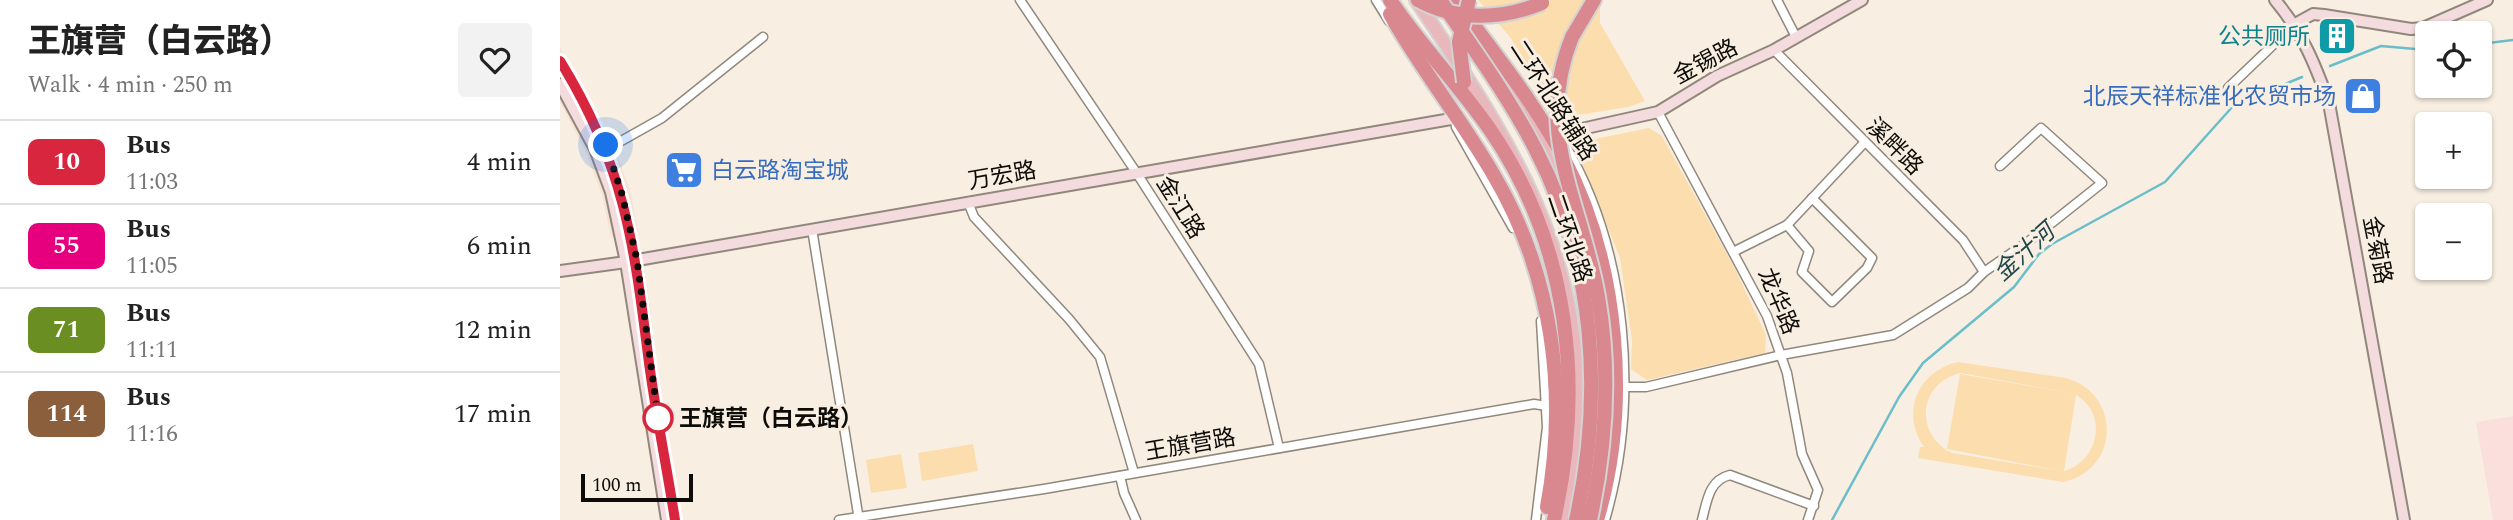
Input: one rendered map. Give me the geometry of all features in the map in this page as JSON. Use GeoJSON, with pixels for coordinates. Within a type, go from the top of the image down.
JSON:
{"type":"FeatureCollection","features":[{"type":"Feature","properties":{"kind":"highway"},"geometry":{"type":"LineString","coordinates":[[1383,0],[1411,50],[1494,175],[1522,229]]}},
{"type":"Feature","properties":{"kind":"highway"},"geometry":{"type":"LineString","coordinates":[[1390,0],[1499,143],[1528,199],[1550,255],[1565,320],[1571,385],[1567,442],[1553,520]]}},
{"type":"Feature","properties":{"kind":"highway"},"geometry":{"type":"LineString","coordinates":[[1417,0],[1454,13],[1488,16],[1519,12],[1549,0]]}},
{"type":"Feature","properties":{"kind":"highway"},"geometry":{"type":"LineString","coordinates":[[1440,0],[1534,145],[1557,195],[1575,249],[1588,319],[1593,387],[1589,453],[1576,520]]}},
{"type":"Feature","properties":{"kind":"highway"},"geometry":{"type":"LineString","coordinates":[[1453,0],[1543,122],[1580,195],[1604,279],[1614,361],[1613,444],[1597,520]]}},
{"type":"Feature","properties":{"kind":"highway"},"geometry":{"type":"LineString","coordinates":[[1469,0],[1459,42],[1464,82],[1522,229],[1545,301],[1555,371],[1556,433],[1545,520]]}},
{"type":"Feature","properties":{"kind":"highway"},"geometry":{"type":"LineString","coordinates":[[1590,520],[1605,421],[1603,335],[1587,246],[1561,160],[1555,114],[1565,57],[1594,0]]}},
{"type":"Feature","properties":{"kind":"main road","name":"二环北路"},"geometry":{"type":"LineString","coordinates":[[1417,0],[1509,146],[1543,215],[1560,262],[1573,324],[1578,390],[1575,451],[1562,520]]}},
{"type":"Feature","properties":{"kind":"main road","name":"二环北路"},"geometry":{"type":"LineString","coordinates":[[1453,0],[1540,142],[1557,179],[1573,237],[1583,296],[1586,370],[1581,444],[1568,520]]}},
{"type":"Feature","properties":{"kind":"street","name":"金江路"},"geometry":{"type":"LineString","coordinates":[[1020,0],[1136,172],[1259,364],[1279,449]]}},
{"type":"Feature","properties":{"kind":"street"},"geometry":{"type":"LineString","coordinates":[[1376,0],[1451,119],[1506,215],[1527,262],[1541,321],[1547,405],[1546,445],[1536,520]]}},
{"type":"Feature","properties":{"kind":"street","name":"二环北路辅路"},"geometry":{"type":"LineString","coordinates":[[1460,0],[1559,134],[1582,178],[1605,243],[1619,314],[1623,387],[1619,448],[1605,520]]}},
{"type":"Feature","properties":{"kind":"street"},"geometry":{"type":"LineString","coordinates":[[1777,0],[1796,37]]}},
{"type":"Feature","properties":{"kind":"street","name":"金锡路"},"geometry":{"type":"LineString","coordinates":[[1559,134],[1658,112],[1717,76],[1774,50],[1862,0]]}},
{"type":"Feature","properties":{"kind":"street","name":"金菊路"},"geometry":{"type":"LineString","coordinates":[[2275,0],[2295,24],[2313,56],[2329,103],[2404,520]]}},
{"type":"Feature","properties":{"kind":"street"},"geometry":{"type":"LineString","coordinates":[[2228,88],[2295,24],[2313,14],[2412,29],[2423,28],[2487,0]]}},
{"type":"Feature","properties":{"kind":"street"},"geometry":{"type":"LineString","coordinates":[[607,149],[662,118],[763,37]]}},
{"type":"Feature","properties":{"kind":"street","name":"溪畔路"},"geometry":{"type":"LineString","coordinates":[[1774,50],[1963,240],[1984,272]]}},
{"type":"Feature","properties":{"kind":"street"},"geometry":{"type":"LineString","coordinates":[[560,61],[585,102],[607,149],[622,194],[667,520]]}},
{"type":"Feature","properties":{"kind":"street"},"geometry":{"type":"LineString","coordinates":[[560,84],[595,149],[631,261],[675,520]]}},
{"type":"Feature","properties":{"kind":"street","name":"龙华路"},"geometry":{"type":"LineString","coordinates":[[1658,112],[1735,251],[1767,316],[1781,355],[1802,454],[1818,490],[1808,520]]}},
{"type":"Feature","properties":{"kind":"street","name":"万宏路"},"geometry":{"type":"LineString","coordinates":[[560,271],[1451,119]]}},
{"type":"Feature","properties":{"kind":"street"},"geometry":{"type":"LineString","coordinates":[[1623,387],[1646,387],[1781,355],[1893,335],[1968,288],[1984,272],[2029,241],[2102,183],[2041,128],[2000,166]]}},
{"type":"Feature","properties":{"kind":"street"},"geometry":{"type":"LineString","coordinates":[[1735,251],[1787,225],[1864,143]]}},
{"type":"Feature","properties":{"kind":"street"},"geometry":{"type":"LineString","coordinates":[[1787,225],[1809,251],[1802,269],[1804,275],[1832,302],[1867,268],[1872,258],[1812,198]]}},
{"type":"Feature","properties":{"kind":"street"},"geometry":{"type":"LineString","coordinates":[[968,202],[974,217],[1100,357],[1134,473]]}},
{"type":"Feature","properties":{"kind":"street"},"geometry":{"type":"LineString","coordinates":[[811,229],[858,518]]}},
{"type":"Feature","properties":{"kind":"street","name":"王旗营路"},"geometry":{"type":"LineString","coordinates":[[839,520],[1120,476],[1534,404],[1547,405]]}},
{"type":"Feature","properties":{"kind":"street"},"geometry":{"type":"LineString","coordinates":[[1702,520],[1713,484],[1718,478],[1730,475],[1814,506]]}},
{"type":"Feature","properties":{"kind":"street"},"geometry":{"type":"LineString","coordinates":[[1120,476],[1124,494],[1136,520]]}},
{"type":"Feature","properties":{"kind":"shaded area"},"geometry":{"type":"Polygon","coordinates":[[[1478,0],[1600,0],[1600,23],[1645,101],[1628,107],[1578,115],[1562,91],[1547,99],[1510,37],[1478,0]]]}},
{"type":"Feature","properties":{"kind":"shaded area"},"geometry":{"type":"Polygon","coordinates":[[[560,48],[612,142],[629,187],[638,231],[611,237],[602,195],[586,153],[560,102],[560,48]]]}},
{"type":"Feature","properties":{"kind":"shaded area"},"geometry":{"type":"Polygon","coordinates":[[[1649,128],[1662,136],[1734,267],[1766,335],[1765,353],[1647,380],[1631,369],[1632,340],[1620,258],[1578,153],[1585,141],[1649,128]]]}},
{"type":"Feature","properties":{"kind":"shaded area"},"geometry":{"type":"Polygon","coordinates":[[[1958,362],[2066,378],[2084,387],[2097,399],[2105,415],[2107,432],[2104,448],[2095,463],[2082,475],[2063,482],[1918,458],[1920,447],[1924,447],[1914,421],[1917,395],[1932,374],[1958,362]],[[1961,373],[1947,378],[1929,397],[1927,422],[1931,434],[1939,444],[1952,453],[2062,471],[1947,449],[1960,374],[2076,394],[1961,373]],[[2076,395],[2064,471],[2085,458],[2095,437],[2093,414],[2086,403],[2076,395]]]}},
{"type":"Feature","properties":{"kind":"shaded area"},"geometry":{"type":"Polygon","coordinates":[[[2513,416],[2513,520],[2493,520],[2476,422],[2513,416]]]}},
{"type":"Feature","properties":{"kind":"shaded area"},"geometry":{"type":"Polygon","coordinates":[[[973,444],[978,471],[922,481],[918,453],[973,444]]]}},
{"type":"Feature","properties":{"kind":"shaded area"},"geometry":{"type":"Polygon","coordinates":[[[901,454],[907,488],[871,493],[866,460],[901,454]]]}},
{"type":"Feature","properties":{"kind":"waterway","name":"金汁河"},"geometry":{"type":"LineString","coordinates":[[2492,43],[2513,40]]}},
{"type":"Feature","properties":{"kind":"waterway","name":"金汁河"},"geometry":{"type":"LineString","coordinates":[[2330,66],[2381,46],[2415,49]]}},
{"type":"Feature","properties":{"kind":"waterway","name":"金汁河"},"geometry":{"type":"LineString","coordinates":[[1832,520],[1899,397],[1923,363],[2014,287],[2039,254],[2052,244],[2165,182],[2234,105],[2302,77]]}},
{"type":"Feature","properties":{"kind":"bus line","name":"10"},"geometry":{"type":"LineString","coordinates":[[560,61],[585,102],[606,145],[622,194],[637,260],[647,326],[649,362],[675,520]]}},
{"type":"Feature","properties":{"kind":"place","name":"公共厕所"},"geometry":{"type":"Point","coordinates":[2337,36]}},
{"type":"Feature","properties":{"kind":"place","name":"北辰天祥标准化农贸市场"},"geometry":{"type":"Point","coordinates":[2363,96]}},
{"type":"Feature","properties":{"kind":"place","name":"白云路淘宝城"},"geometry":{"type":"Point","coordinates":[684,170]}},
{"type":"Feature","properties":{"kind":"place","name":"王旗营（白云路）"},"geometry":{"type":"Point","coordinates":[658,418]}},
{"type":"Feature","properties":{"kind":"route"},"geometry":{"type":"LineString","coordinates":[[606,145],[622,194],[637,260],[658,418]]}}]}
